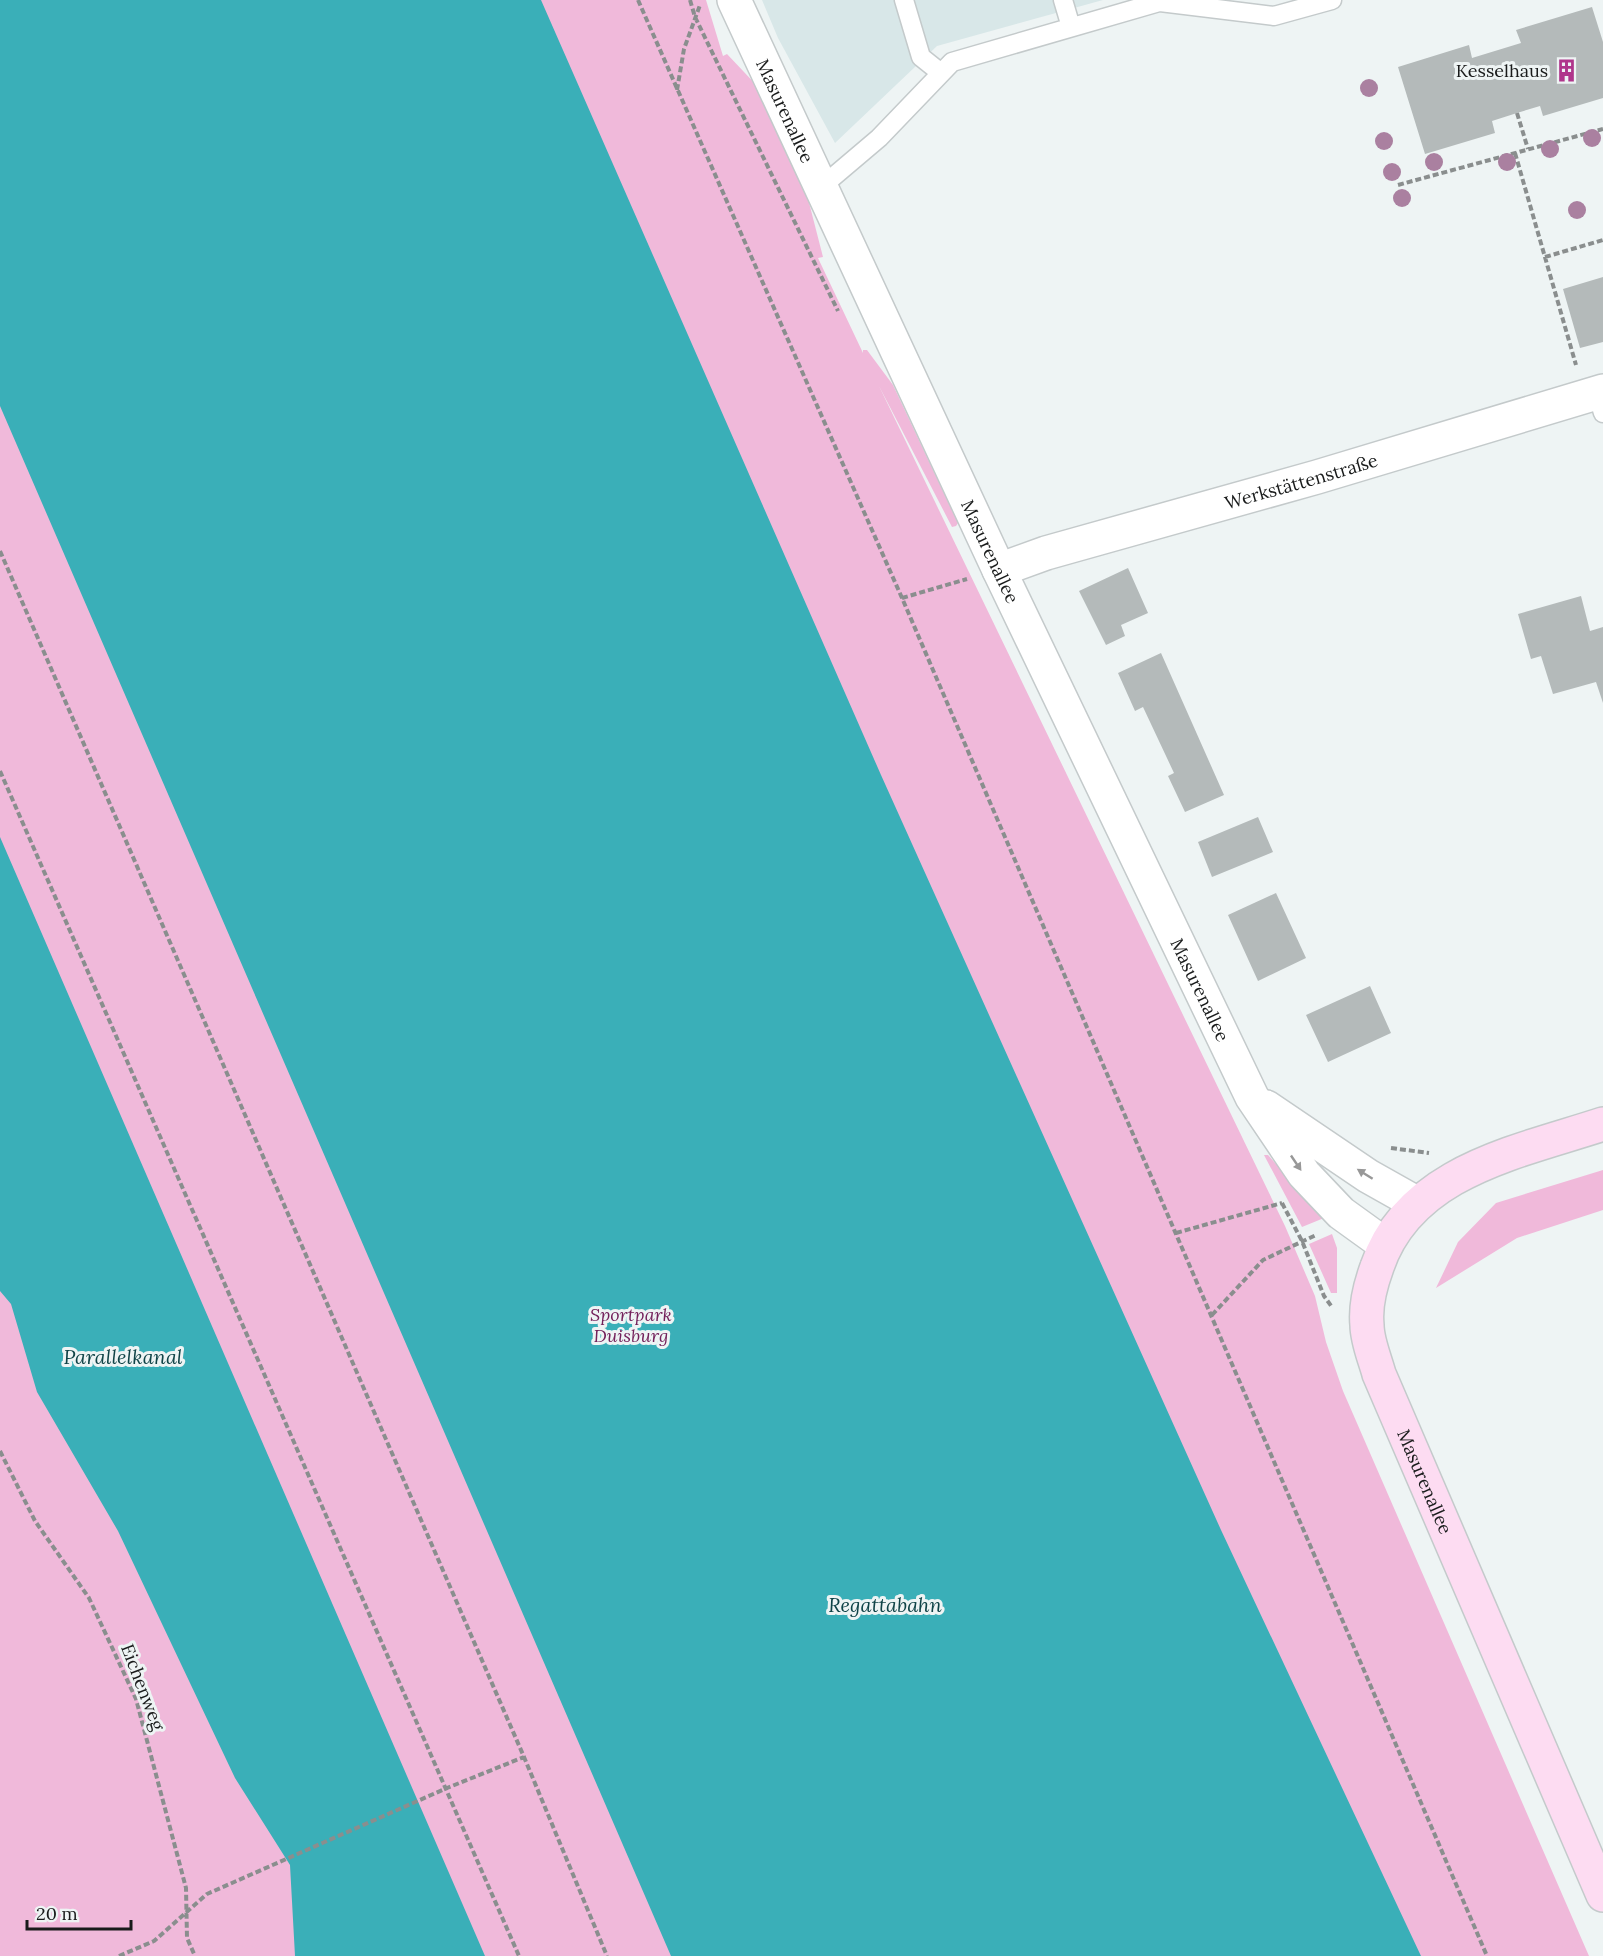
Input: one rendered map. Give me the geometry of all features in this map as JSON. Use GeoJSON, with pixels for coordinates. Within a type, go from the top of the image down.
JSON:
{"type":"FeatureCollection","features":[{"type":"Feature","properties":{"kind":"main road"},"geometry":{"type":"LineString","coordinates":[[1384,1244],[1416,1203],[1451,1179],[1490,1162],[1603,1124]]}},
{"type":"Feature","properties":{"kind":"main road","name":"Masurenallee"},"geometry":{"type":"LineString","coordinates":[[1384,1244],[1369,1291],[1366,1326],[1379,1374],[1603,1895]]}},
{"type":"Feature","properties":{"kind":"street","name":"Masurenallee"},"geometry":{"type":"LineString","coordinates":[[734,0],[820,188],[986,573],[1252,1097],[1304,1174],[1341,1213],[1384,1244]]}},
{"type":"Feature","properties":{"kind":"street","name":"Werkstättenstraße"},"geometry":{"type":"LineString","coordinates":[[986,573],[1317,477],[1601,399]]}},
{"type":"Feature","properties":{"kind":"street"},"geometry":{"type":"LineString","coordinates":[[1252,1097],[1368,1176],[1416,1203]]}},
{"type":"Feature","properties":{"kind":"lane"},"geometry":{"type":"LineString","coordinates":[[904,0],[921,57],[941,74]]}},
{"type":"Feature","properties":{"kind":"lane"},"geometry":{"type":"LineString","coordinates":[[1063,0],[1071,27]]}},
{"type":"Feature","properties":{"kind":"lane"},"geometry":{"type":"LineString","coordinates":[[820,188],[879,138],[952,62],[1163,1],[1274,16],[1332,0]]}},
{"type":"Feature","properties":{"kind":"path"},"geometry":{"type":"LineString","coordinates":[[638,0],[902,598],[1487,1956]]}},
{"type":"Feature","properties":{"kind":"path"},"geometry":{"type":"LineString","coordinates":[[677,91],[684,49],[702,0]]}},
{"type":"Feature","properties":{"kind":"path"},"geometry":{"type":"LineString","coordinates":[[1517,113],[1528,149]]}},
{"type":"Feature","properties":{"kind":"path"},"geometry":{"type":"LineString","coordinates":[[1398,185],[1603,129]]}},
{"type":"Feature","properties":{"kind":"path"},"geometry":{"type":"LineString","coordinates":[[1515,153],[1580,376],[1601,399]]}},
{"type":"Feature","properties":{"kind":"path"},"geometry":{"type":"LineString","coordinates":[[1545,257],[1603,240]]}},
{"type":"Feature","properties":{"kind":"path"},"geometry":{"type":"LineString","coordinates":[[0,551],[524,1757],[607,1956]]}},
{"type":"Feature","properties":{"kind":"path"},"geometry":{"type":"LineString","coordinates":[[902,598],[986,573]]}},
{"type":"Feature","properties":{"kind":"path"},"geometry":{"type":"LineString","coordinates":[[0,771],[519,1956]]}},
{"type":"Feature","properties":{"kind":"path"},"geometry":{"type":"LineString","coordinates":[[1176,1233],[1282,1203],[1302,1241],[1324,1296],[1338,1316]]}},
{"type":"Feature","properties":{"kind":"path"},"geometry":{"type":"LineString","coordinates":[[1212,1315],[1263,1260],[1302,1241]]}},
{"type":"Feature","properties":{"kind":"path","name":"Eichenweg"},"geometry":{"type":"LineString","coordinates":[[0,1451],[35,1521],[89,1598],[136,1699],[186,1888],[187,1938],[195,1956]]}},
{"type":"Feature","properties":{"kind":"path"},"geometry":{"type":"LineString","coordinates":[[119,1956],[154,1941],[207,1894],[447,1788],[524,1757]]}},
{"type":"Feature","properties":{"kind":"shaded area"},"geometry":{"type":"Polygon","coordinates":[[[762,0],[1103,0],[937,46],[835,143],[778,38],[762,0]]]}},
{"type":"Feature","properties":{"kind":"green space","name":"Regattabahn"},"geometry":{"type":"Polygon","coordinates":[[[0,0],[706,0],[723,56],[727,54],[761,90],[804,183],[823,257],[818,258],[863,353],[863,350],[867,350],[893,385],[958,523],[956,526],[952,527],[879,386],[1285,1226],[1315,1296],[1326,1342],[1343,1391],[1589,1956],[0,1956],[0,0]]]}},
{"type":"Feature","properties":{"kind":"green space"},"geometry":{"type":"Polygon","coordinates":[[[1264,1155],[1268,1155],[1324,1218],[1302,1227],[1264,1155]]]}},
{"type":"Feature","properties":{"kind":"green space"},"geometry":{"type":"Polygon","coordinates":[[[1603,1170],[1603,1210],[1517,1238],[1436,1288],[1458,1242],[1496,1203],[1603,1170]]]}},
{"type":"Feature","properties":{"kind":"green space"},"geometry":{"type":"Polygon","coordinates":[[[1332,1234],[1337,1248],[1337,1293],[1331,1293],[1309,1244],[1332,1234]]]}},
{"type":"Feature","properties":{"kind":"water","name":"Regattabahn"},"geometry":{"type":"Polygon","coordinates":[[[0,0],[541,0],[881,775],[1221,1530],[1421,1956],[671,1956],[0,406],[0,0]]]}},
{"type":"Feature","properties":{"kind":"water","name":"Parallelkanal"},"geometry":{"type":"Polygon","coordinates":[[[0,837],[485,1956],[295,1956],[290,1865],[235,1778],[118,1531],[37,1392],[11,1304],[0,1291],[0,837]]]}},
{"type":"Feature","properties":{"kind":"building"},"geometry":{"type":"Polygon","coordinates":[[[1592,7],[1603,42],[1603,98],[1543,116],[1540,106],[1517,113],[1492,121],[1495,133],[1425,154],[1398,67],[1469,45],[1472,58],[1521,43],[1516,30],[1592,7]]]}},
{"type":"Feature","properties":{"kind":"building"},"geometry":{"type":"Polygon","coordinates":[[[1603,277],[1603,342],[1580,348],[1563,289],[1603,277]]]}},
{"type":"Feature","properties":{"kind":"building"},"geometry":{"type":"Polygon","coordinates":[[[1128,568],[1148,613],[1121,625],[1125,636],[1106,645],[1079,591],[1128,568]]]}},
{"type":"Feature","properties":{"kind":"building"},"geometry":{"type":"Polygon","coordinates":[[[1581,596],[1590,631],[1603,627],[1603,703],[1596,682],[1553,694],[1541,656],[1531,659],[1518,614],[1581,596]]]}},
{"type":"Feature","properties":{"kind":"building"},"geometry":{"type":"Polygon","coordinates":[[[1161,653],[1224,795],[1185,812],[1168,776],[1174,773],[1143,707],[1135,711],[1118,673],[1161,653]]]}},
{"type":"Feature","properties":{"kind":"building"},"geometry":{"type":"Polygon","coordinates":[[[1258,817],[1273,852],[1212,877],[1198,842],[1258,817]]]}},
{"type":"Feature","properties":{"kind":"building"},"geometry":{"type":"Polygon","coordinates":[[[1276,893],[1306,958],[1258,981],[1228,915],[1276,893]]]}},
{"type":"Feature","properties":{"kind":"building"},"geometry":{"type":"Polygon","coordinates":[[[1370,986],[1391,1033],[1328,1062],[1306,1015],[1370,986]]]}},
{"type":"Feature","properties":{"kind":"place","name":"Kesselhaus"},"geometry":{"type":"Point","coordinates":[1566,70]}},
{"type":"Feature","properties":{"kind":"park label","name":"Sportpark Duisburg"},"geometry":{"type":"Point","coordinates":[631,1324]}}]}
